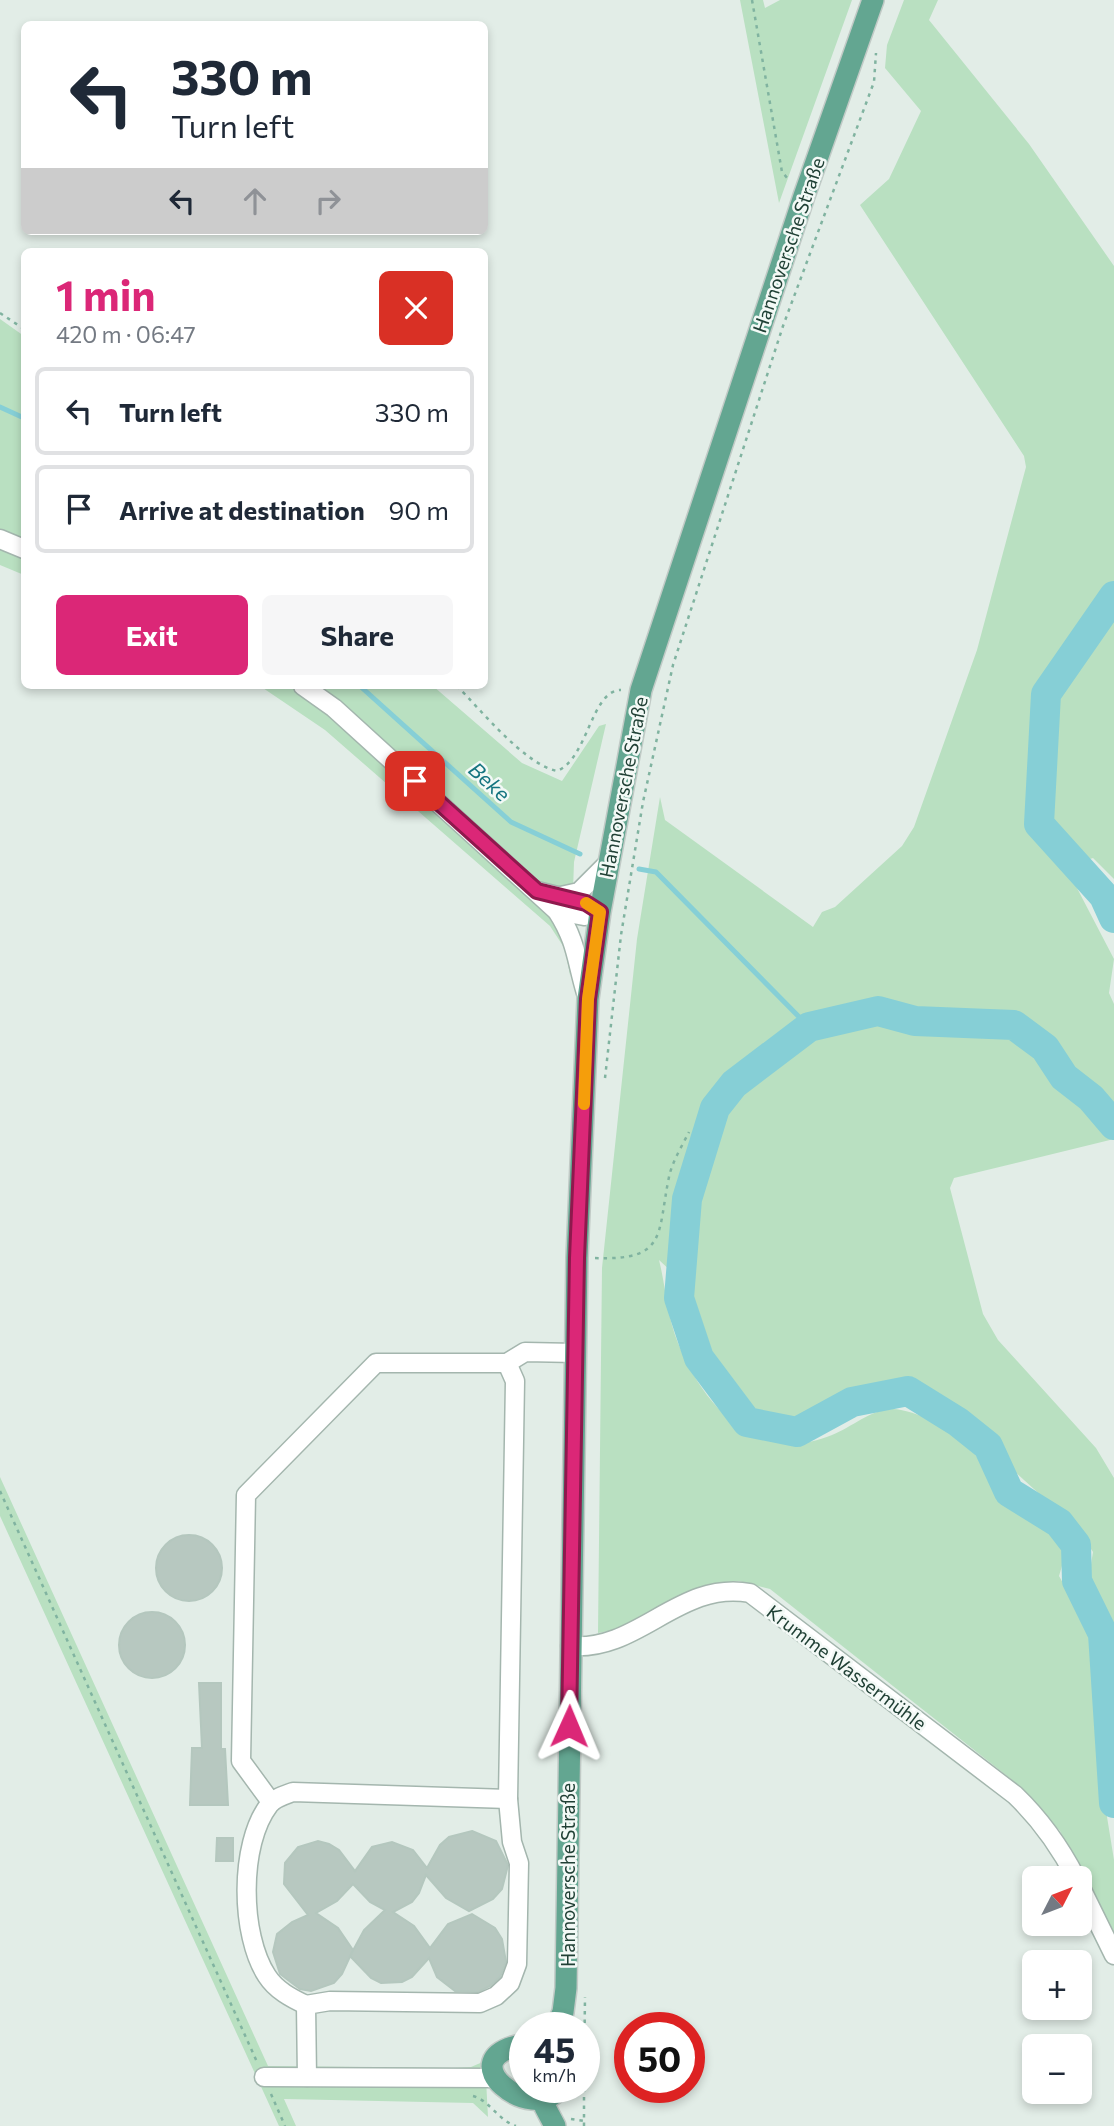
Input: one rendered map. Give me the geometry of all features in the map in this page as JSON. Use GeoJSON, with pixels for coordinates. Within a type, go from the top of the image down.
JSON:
{"type":"FeatureCollection","features":[{"type":"Feature","properties":{"kind":"main road","name":"Hannoversche Straße"},"geometry":{"type":"LineString","coordinates":[[563,2012],[566,1987],[577,1258],[588,999],[600,912],[641,690],[800,209],[873,0]]}},
{"type":"Feature","properties":{"kind":"main road"},"geometry":{"type":"LineString","coordinates":[[509,2049],[499,2058],[493,2078],[498,2095],[511,2108],[528,2112],[545,2107],[548,2103]]}},
{"type":"Feature","properties":{"kind":"main road"},"geometry":{"type":"LineString","coordinates":[[545,2107],[555,2126]]}},
{"type":"Feature","properties":{"kind":"street"},"geometry":{"type":"LineString","coordinates":[[0,538],[21,548]]}},
{"type":"Feature","properties":{"kind":"street"},"geometry":{"type":"LineString","coordinates":[[307,689],[334,708],[537,891],[584,916],[600,912]]}},
{"type":"Feature","properties":{"kind":"street"},"geometry":{"type":"LineString","coordinates":[[559,904],[579,892],[608,863]]}},
{"type":"Feature","properties":{"kind":"street"},"geometry":{"type":"LineString","coordinates":[[559,904],[579,956],[588,999]]}},
{"type":"Feature","properties":{"kind":"street"},"geometry":{"type":"LineString","coordinates":[[271,1802],[241,1761],[246,1495],[376,1363],[507,1363],[525,1352],[576,1353]]}},
{"type":"Feature","properties":{"kind":"street"},"geometry":{"type":"LineString","coordinates":[[507,1363],[515,1381],[508,1799],[512,1842],[519,1863],[517,1964],[510,1983],[496,1996],[480,2003],[330,2001],[306,2005],[286,1996],[267,1976],[253,1945],[247,1903],[248,1857],[260,1819],[271,1802],[293,1792],[508,1799]]}},
{"type":"Feature","properties":{"kind":"street","name":"Krumme Wassermühle"},"geometry":{"type":"LineString","coordinates":[[570,1646],[588,1647],[613,1640],[712,1592],[732,1590],[750,1593],[1015,1795],[1040,1819],[1070,1866]]}},
{"type":"Feature","properties":{"kind":"street"},"geometry":{"type":"LineString","coordinates":[[1092,1910],[1114,1955]]}},
{"type":"Feature","properties":{"kind":"street"},"geometry":{"type":"LineString","coordinates":[[306,2005],[307,2077]]}},
{"type":"Feature","properties":{"kind":"street"},"geometry":{"type":"LineString","coordinates":[[267,2085],[307,2077],[493,2078]]}},
{"type":"Feature","properties":{"kind":"path"},"geometry":{"type":"LineString","coordinates":[[752,0],[782,172]]}},
{"type":"Feature","properties":{"kind":"path"},"geometry":{"type":"LineString","coordinates":[[604,1082],[621,934],[643,802],[673,665],[783,326],[874,82],[877,42]]}},
{"type":"Feature","properties":{"kind":"path"},"geometry":{"type":"LineString","coordinates":[[0,313],[21,327]]}},
{"type":"Feature","properties":{"kind":"path"},"geometry":{"type":"LineString","coordinates":[[460,689],[524,751],[545,768],[557,771],[574,759],[604,698],[615,690],[630,690]]}},
{"type":"Feature","properties":{"kind":"path"},"geometry":{"type":"LineString","coordinates":[[577,1258],[608,1259],[640,1254],[653,1246],[660,1231],[670,1174],[689,1132]]}},
{"type":"Feature","properties":{"kind":"path"},"geometry":{"type":"LineString","coordinates":[[0,1491],[285,2126]]}},
{"type":"Feature","properties":{"kind":"path"},"geometry":{"type":"LineString","coordinates":[[585,1992],[585,2012]]}},
{"type":"Feature","properties":{"kind":"path"},"geometry":{"type":"LineString","coordinates":[[267,2085],[284,2093]]}},
{"type":"Feature","properties":{"kind":"path"},"geometry":{"type":"LineString","coordinates":[[470,2096],[479,2097],[502,2119],[516,2126]]}},
{"type":"Feature","properties":{"kind":"path"},"geometry":{"type":"LineString","coordinates":[[584,2103],[584,2126]]}},
{"type":"Feature","properties":{"kind":"green space"},"geometry":{"type":"Polygon","coordinates":[[[740,0],[763,0],[765,8],[780,0],[852,0],[779,203],[740,0]]]}},
{"type":"Feature","properties":{"kind":"green space"},"geometry":{"type":"Polygon","coordinates":[[[904,0],[938,0],[929,20],[1029,144],[1114,266],[1114,879],[1093,858],[1066,867],[1114,959],[1109,993],[1114,1004],[1114,1139],[954,1178],[950,1188],[983,1314],[998,1340],[1096,1448],[1114,1478],[1114,1631],[1112,1633],[1088,1582],[1093,1552],[1078,1529],[1014,1471],[1003,1444],[929,1389],[908,1384],[851,1394],[797,1420],[755,1414],[711,1359],[689,1310],[685,1284],[659,1260],[671,1323],[689,1367],[702,1389],[737,1425],[757,1436],[780,1443],[805,1443],[832,1435],[883,1410],[901,1410],[923,1417],[945,1428],[965,1443],[980,1461],[995,1488],[1040,1518],[1066,1552],[1059,1576],[1093,1636],[1096,1749],[1114,1860],[1114,1940],[1092,1896],[1092,1866],[1077,1866],[1060,1831],[1016,1783],[770,1589],[739,1581],[706,1585],[624,1628],[598,1633],[602,1268],[637,939],[660,797],[665,820],[813,927],[822,912],[835,907],[902,846],[914,827],[977,650],[1026,467],[1024,456],[860,205],[889,179],[921,111],[885,68],[887,45],[904,0]]]}},
{"type":"Feature","properties":{"kind":"green space"},"geometry":{"type":"Polygon","coordinates":[[[0,319],[21,334],[21,574],[0,565],[0,319]]]}},
{"type":"Feature","properties":{"kind":"green space"},"geometry":{"type":"Polygon","coordinates":[[[264,689],[436,689],[522,763],[562,781],[599,726],[606,724],[574,862],[570,975],[565,949],[550,926],[325,730],[264,689]]]}},
{"type":"Feature","properties":{"kind":"green space"},"geometry":{"type":"Polygon","coordinates":[[[0,1477],[268,2066],[454,2068],[471,2067],[485,2061],[488,2117],[473,2103],[284,2099],[296,2126],[279,2126],[0,1516],[0,1477]]]}},
{"type":"Feature","properties":{"kind":"building"},"geometry":{"type":"Polygon","coordinates":[[[182,1535],[196,1535],[208,1540],[217,1549],[222,1568],[220,1581],[213,1592],[196,1601],[182,1601],[170,1596],[161,1587],[156,1575],[156,1561],[161,1549],[170,1540],[182,1535]]]}},
{"type":"Feature","properties":{"kind":"building"},"geometry":{"type":"Polygon","coordinates":[[[145,1612],[159,1612],[171,1617],[180,1626],[185,1645],[183,1658],[176,1669],[159,1678],[145,1678],[133,1673],[124,1664],[119,1652],[119,1638],[124,1626],[133,1617],[145,1612]]]}},
{"type":"Feature","properties":{"kind":"building"},"geometry":{"type":"Polygon","coordinates":[[[199,1683],[221,1683],[221,1749],[225,1749],[228,1805],[190,1805],[192,1748],[202,1748],[199,1683]]]}},
{"type":"Feature","properties":{"kind":"building"},"geometry":{"type":"Polygon","coordinates":[[[472,1831],[496,1841],[508,1865],[502,1889],[493,1899],[469,1911],[446,1898],[426,1875],[412,1902],[393,1912],[414,1926],[430,1948],[448,1924],[472,1914],[495,1928],[502,1939],[506,1962],[500,1977],[490,1986],[478,1992],[455,1991],[437,1977],[429,1958],[412,1977],[402,1982],[381,1983],[371,1978],[350,1956],[342,1974],[334,1983],[311,1991],[300,1989],[280,1974],[273,1952],[277,1934],[292,1922],[308,1915],[284,1884],[285,1863],[298,1847],[318,1841],[329,1844],[339,1850],[355,1871],[372,1847],[392,1842],[413,1850],[427,1868],[440,1845],[449,1837],[472,1831]],[[353,1884],[337,1901],[316,1913],[338,1928],[353,1950],[352,1953],[364,1930],[385,1910],[370,1902],[353,1884]]]}},
{"type":"Feature","properties":{"kind":"building"},"geometry":{"type":"Polygon","coordinates":[[[217,1838],[233,1838],[233,1861],[216,1861],[217,1838]]]}},
{"type":"Feature","properties":{"kind":"waterway","name":"Beke"},"geometry":{"type":"LineString","coordinates":[[0,407],[21,417]]}},
{"type":"Feature","properties":{"kind":"waterway"},"geometry":{"type":"LineString","coordinates":[[1114,596],[1046,694],[1039,824],[1104,896],[1114,918]]}},
{"type":"Feature","properties":{"kind":"waterway","name":"Beke"},"geometry":{"type":"LineString","coordinates":[[363,689],[511,822],[580,854]]}},
{"type":"Feature","properties":{"kind":"waterway","name":"Beke"},"geometry":{"type":"LineString","coordinates":[[639,869],[656,872],[809,1027]]}},
{"type":"Feature","properties":{"kind":"waterway"},"geometry":{"type":"LineString","coordinates":[[1114,1125],[1091,1098],[1064,1077],[1045,1048],[1014,1025],[915,1021],[878,1011],[809,1027],[734,1084],[715,1108],[687,1199],[679,1298],[699,1358],[747,1422],[797,1432],[852,1402],[908,1391],[958,1422],[988,1446],[1009,1492],[1059,1523],[1076,1545],[1077,1581],[1103,1634],[1114,1803]]}},
{"type":"Feature","properties":{"kind":"slow traffic"},"geometry":{"type":"LineString","coordinates":[[584,1104],[588,999],[600,912],[586,903]]}},
{"type":"Feature","properties":{"kind":"route"},"geometry":{"type":"LineString","coordinates":[[415,781],[537,891],[586,903],[600,912],[588,999],[577,1258],[569,1726]]}}]}
